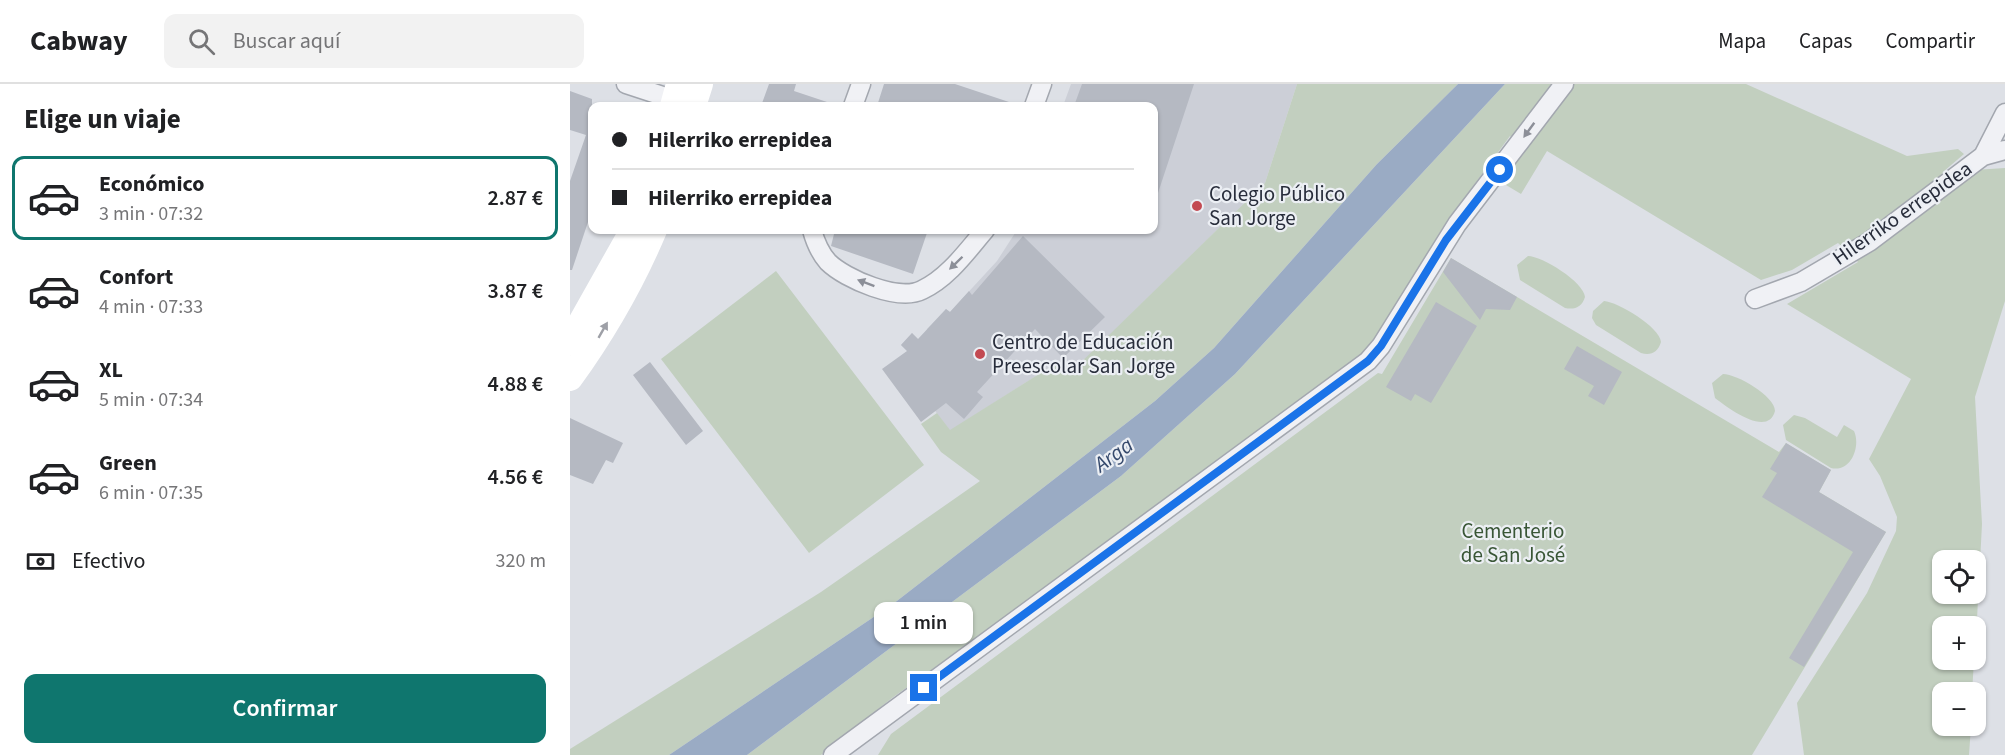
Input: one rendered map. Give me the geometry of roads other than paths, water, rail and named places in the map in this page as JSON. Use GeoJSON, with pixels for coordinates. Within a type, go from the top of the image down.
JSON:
{"type":"FeatureCollection","features":[{"type":"Feature","properties":{"kind":"main road"},"geometry":{"type":"LineString","coordinates":[[570,342],[631,234]]}},
{"type":"Feature","properties":{"kind":"main road"},"geometry":{"type":"LineString","coordinates":[[570,378],[607,323],[642,260],[652,234]]}},
{"type":"Feature","properties":{"kind":"street"},"geometry":{"type":"LineString","coordinates":[[626,84],[685,98]]}},
{"type":"Feature","properties":{"kind":"street"},"geometry":{"type":"LineString","coordinates":[[854,102],[861,84]]}},
{"type":"Feature","properties":{"kind":"street"},"geometry":{"type":"LineString","coordinates":[[1035,102],[1042,84]]}},
{"type":"Feature","properties":{"kind":"street"},"geometry":{"type":"LineString","coordinates":[[833,755],[846,748],[1368,361],[1381,346],[1456,224],[1480,197],[1564,84]]}},
{"type":"Feature","properties":{"kind":"street","name":"Hilerriko errepidea"},"geometry":{"type":"LineString","coordinates":[[1986,147],[2005,113]]}},
{"type":"Feature","properties":{"kind":"street","name":"Hilerriko errepidea"},"geometry":{"type":"LineString","coordinates":[[1755,299],[1801,282],[1869,242],[1986,147],[2005,128]]}},
{"type":"Feature","properties":{"kind":"street","name":"Hilerriko errepidea"},"geometry":{"type":"LineString","coordinates":[[1986,147],[2005,150]]}},
{"type":"Feature","properties":{"kind":"street"},"geometry":{"type":"LineString","coordinates":[[814,234],[823,256],[844,274],[899,294],[922,291],[957,262],[982,234]]}},
{"type":"Feature","properties":{"kind":"water","name":"Arga"},"geometry":{"type":"Polygon","coordinates":[[[1458,84],[1505,84],[1235,374],[1121,476],[747,755],[669,755],[893,604],[1155,401],[1214,348],[1377,164],[1458,84]]]}},
{"type":"Feature","properties":{"kind":"place","name":"Colegio Público San Jorge"},"geometry":{"type":"Point","coordinates":[1197,206]}},
{"type":"Feature","properties":{"kind":"place","name":"Centro de Educación Preescolar San Jorge"},"geometry":{"type":"Point","coordinates":[980,354]}},
{"type":"Feature","properties":{"kind":"park label","name":"Cementerio de San José"},"geometry":{"type":"Point","coordinates":[1513,543]}}]}
